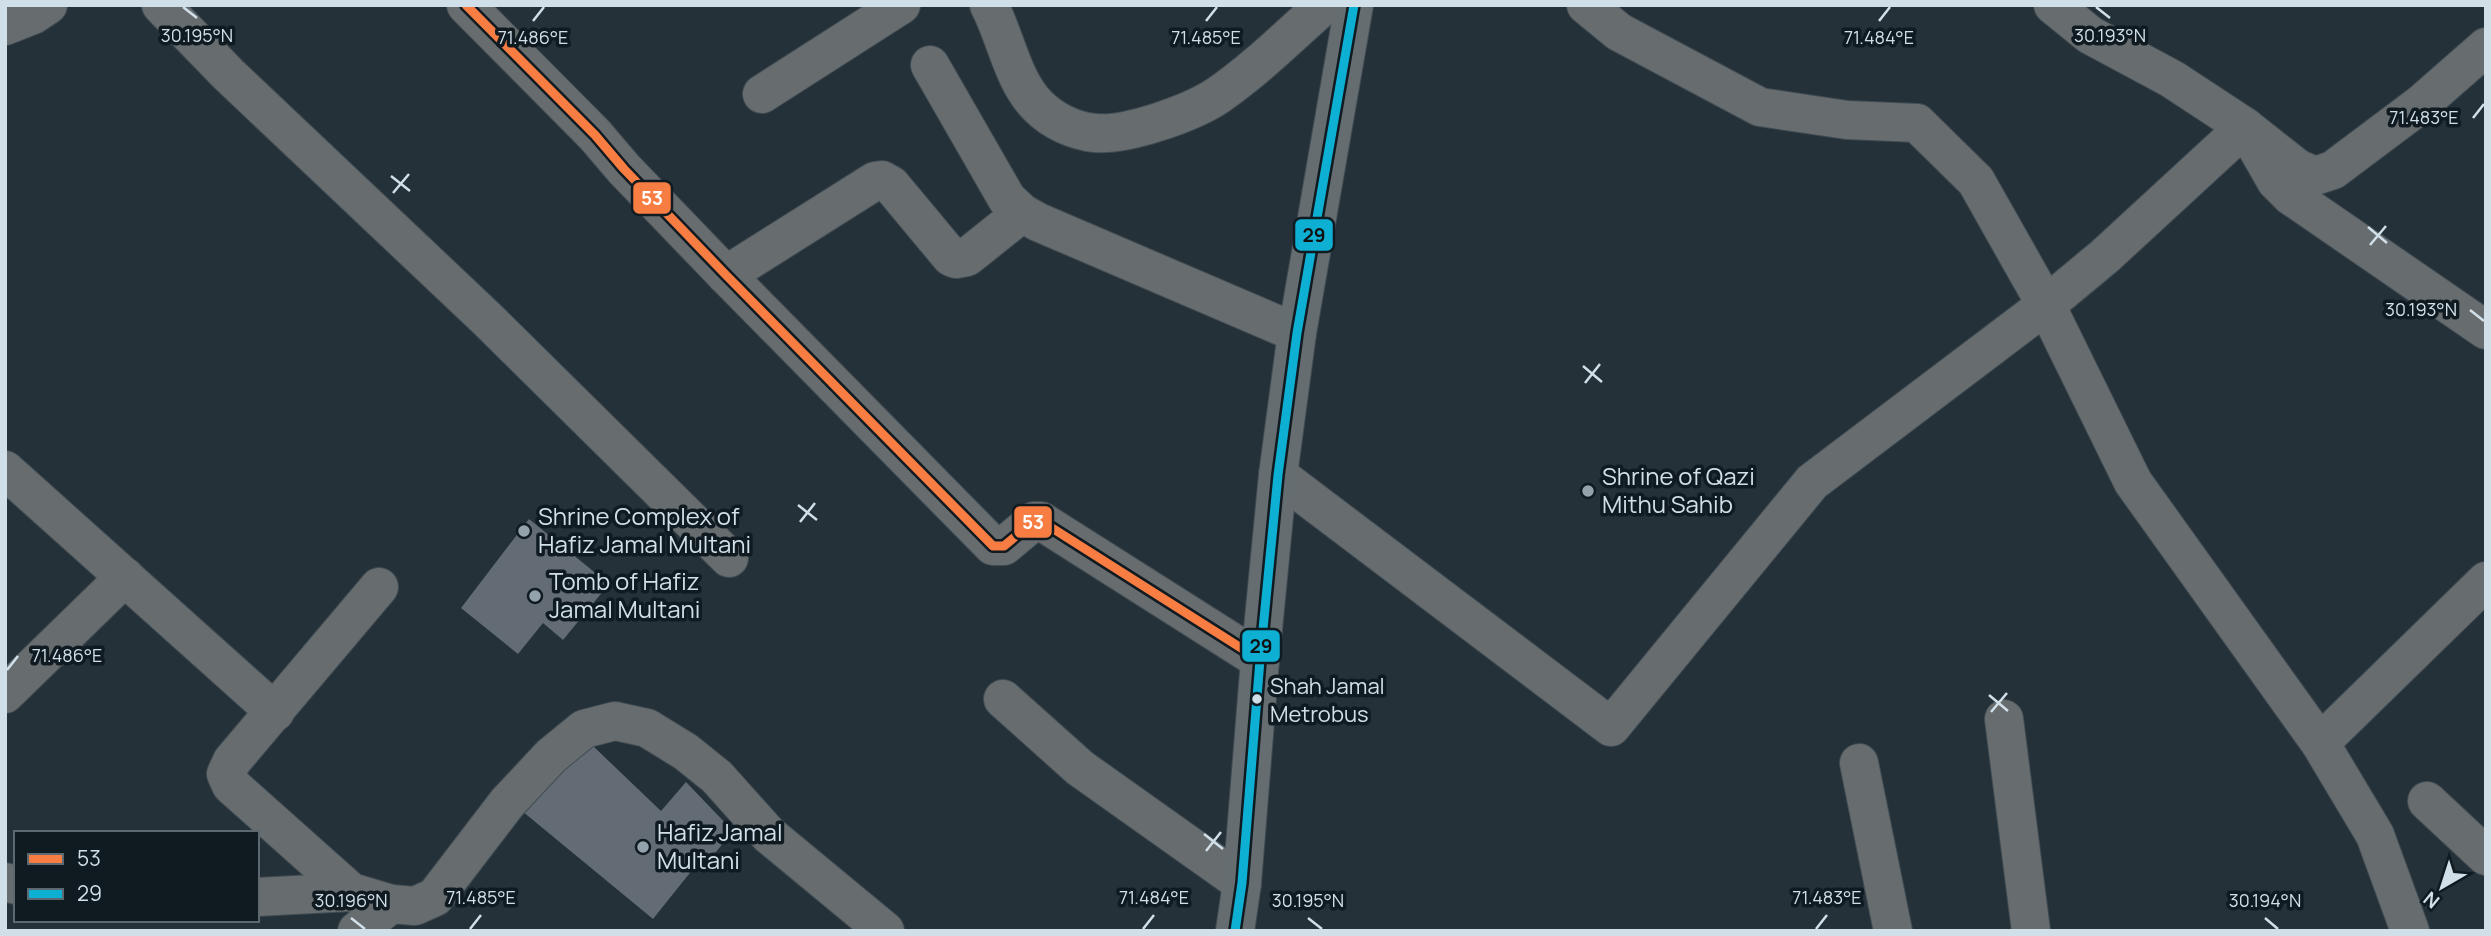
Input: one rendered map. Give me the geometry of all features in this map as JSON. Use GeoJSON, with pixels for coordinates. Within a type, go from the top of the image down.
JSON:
{"type":"FeatureCollection","features":[{"type":"Feature","properties":{"kind":"main road"},"geometry":{"type":"LineString","coordinates":[[1235,931],[1242,883],[1278,475],[1297,333],[1354,5]]}},
{"type":"Feature","properties":{"kind":"street"},"geometry":{"type":"LineString","coordinates":[[5,26],[33,15],[48,5]]}},
{"type":"Feature","properties":{"kind":"street"},"geometry":{"type":"LineString","coordinates":[[161,5],[228,75],[487,318],[729,558]]}},
{"type":"Feature","properties":{"kind":"street"},"geometry":{"type":"LineString","coordinates":[[466,5],[595,135],[726,275],[993,546],[1004,546],[1034,521],[1041,521],[1260,660]]}},
{"type":"Feature","properties":{"kind":"street"},"geometry":{"type":"LineString","coordinates":[[762,94],[901,5]]}},
{"type":"Feature","properties":{"kind":"street"},"geometry":{"type":"LineString","coordinates":[[989,5],[1022,84],[1037,106],[1074,129],[1097,134],[1130,129],[1186,113],[1215,97],[1240,79],[1324,5]]}},
{"type":"Feature","properties":{"kind":"street"},"geometry":{"type":"LineString","coordinates":[[1586,5],[1619,32],[1760,107],[1847,120],[1917,123],[1976,181],[2046,305],[2133,482],[2320,743],[2375,835],[2410,931]]}},
{"type":"Feature","properties":{"kind":"street"},"geometry":{"type":"LineString","coordinates":[[2053,5],[2090,35],[2172,79],[2245,127],[2297,168],[2315,176],[2333,170],[2421,104],[2486,47]]}},
{"type":"Feature","properties":{"kind":"street"},"geometry":{"type":"LineString","coordinates":[[930,65],[1007,200],[1022,213],[1297,333]]}},
{"type":"Feature","properties":{"kind":"street"},"geometry":{"type":"LineString","coordinates":[[1278,475],[1611,727],[1812,482],[2046,305],[2115,247],[2245,127]]}},
{"type":"Feature","properties":{"kind":"street"},"geometry":{"type":"LineString","coordinates":[[2245,127],[2276,181],[2291,195],[2486,330]]}},
{"type":"Feature","properties":{"kind":"street"},"geometry":{"type":"LineString","coordinates":[[726,275],[875,181],[882,180],[891,185],[951,257],[956,259],[968,257],[1022,213]]}},
{"type":"Feature","properties":{"kind":"street"},"geometry":{"type":"LineString","coordinates":[[5,470],[275,712]]}},
{"type":"Feature","properties":{"kind":"street"},"geometry":{"type":"LineString","coordinates":[[5,694],[125,577]]}},
{"type":"Feature","properties":{"kind":"street"},"geometry":{"type":"LineString","coordinates":[[2320,743],[2486,581]]}},
{"type":"Feature","properties":{"kind":"street"},"geometry":{"type":"LineString","coordinates":[[351,892],[231,785],[226,774],[232,761],[379,587]]}},
{"type":"Feature","properties":{"kind":"street"},"geometry":{"type":"LineString","coordinates":[[1003,699],[1080,768],[1242,883]]}},
{"type":"Feature","properties":{"kind":"street"},"geometry":{"type":"LineString","coordinates":[[2004,719],[2031,931]]}},
{"type":"Feature","properties":{"kind":"street"},"geometry":{"type":"LineString","coordinates":[[259,897],[351,892],[391,904],[415,906],[435,897],[507,803],[551,756],[584,729],[615,721],[647,728],[686,752],[717,777],[769,835],[885,931]]}},
{"type":"Feature","properties":{"kind":"street"},"geometry":{"type":"LineString","coordinates":[[1859,763],[1893,931]]}},
{"type":"Feature","properties":{"kind":"street"},"geometry":{"type":"LineString","coordinates":[[2427,801],[2486,856]]}},
{"type":"Feature","properties":{"kind":"street"},"geometry":{"type":"LineString","coordinates":[[357,931],[391,904]]}},
{"type":"Feature","properties":{"kind":"building","name":"Tomb of Hafiz Jamal Multani"},"geometry":{"type":"Polygon","coordinates":[[[529,519],[609,584],[563,640],[543,623],[518,654],[461,608],[529,519]]]}},
{"type":"Feature","properties":{"kind":"building","name":"Hafiz Jamal Multani"},"geometry":{"type":"Polygon","coordinates":[[[593,746],[661,811],[686,782],[733,831],[703,868],[697,864],[653,919],[522,811],[560,763],[593,746]]]}},
{"type":"Feature","properties":{"kind":"transit line","name":"53"},"geometry":{"type":"LineString","coordinates":[[466,5],[595,135],[726,275],[993,546],[1004,546],[1034,521],[1041,521],[1260,660]]}},
{"type":"Feature","properties":{"kind":"transit line","name":"29"},"geometry":{"type":"LineString","coordinates":[[1235,931],[1242,883],[1278,475],[1297,333],[1354,5]]}},
{"type":"Feature","properties":{"kind":"place","name":"Shrine of Qazi Mithu Sahib"},"geometry":{"type":"Point","coordinates":[1588,491]}},
{"type":"Feature","properties":{"kind":"place","name":"Shrine Complex of Hafiz Jamal Multani"},"geometry":{"type":"Point","coordinates":[524,531]}},
{"type":"Feature","properties":{"kind":"place","name":"Tomb of Hafiz Jamal Multani"},"geometry":{"type":"Point","coordinates":[535,596]}},
{"type":"Feature","properties":{"kind":"place","name":"Shah Jamal Metrobus"},"geometry":{"type":"Point","coordinates":[1257,699]}},
{"type":"Feature","properties":{"kind":"place","name":"Hafiz Jamal Multani"},"geometry":{"type":"Point","coordinates":[643,847]}}]}
